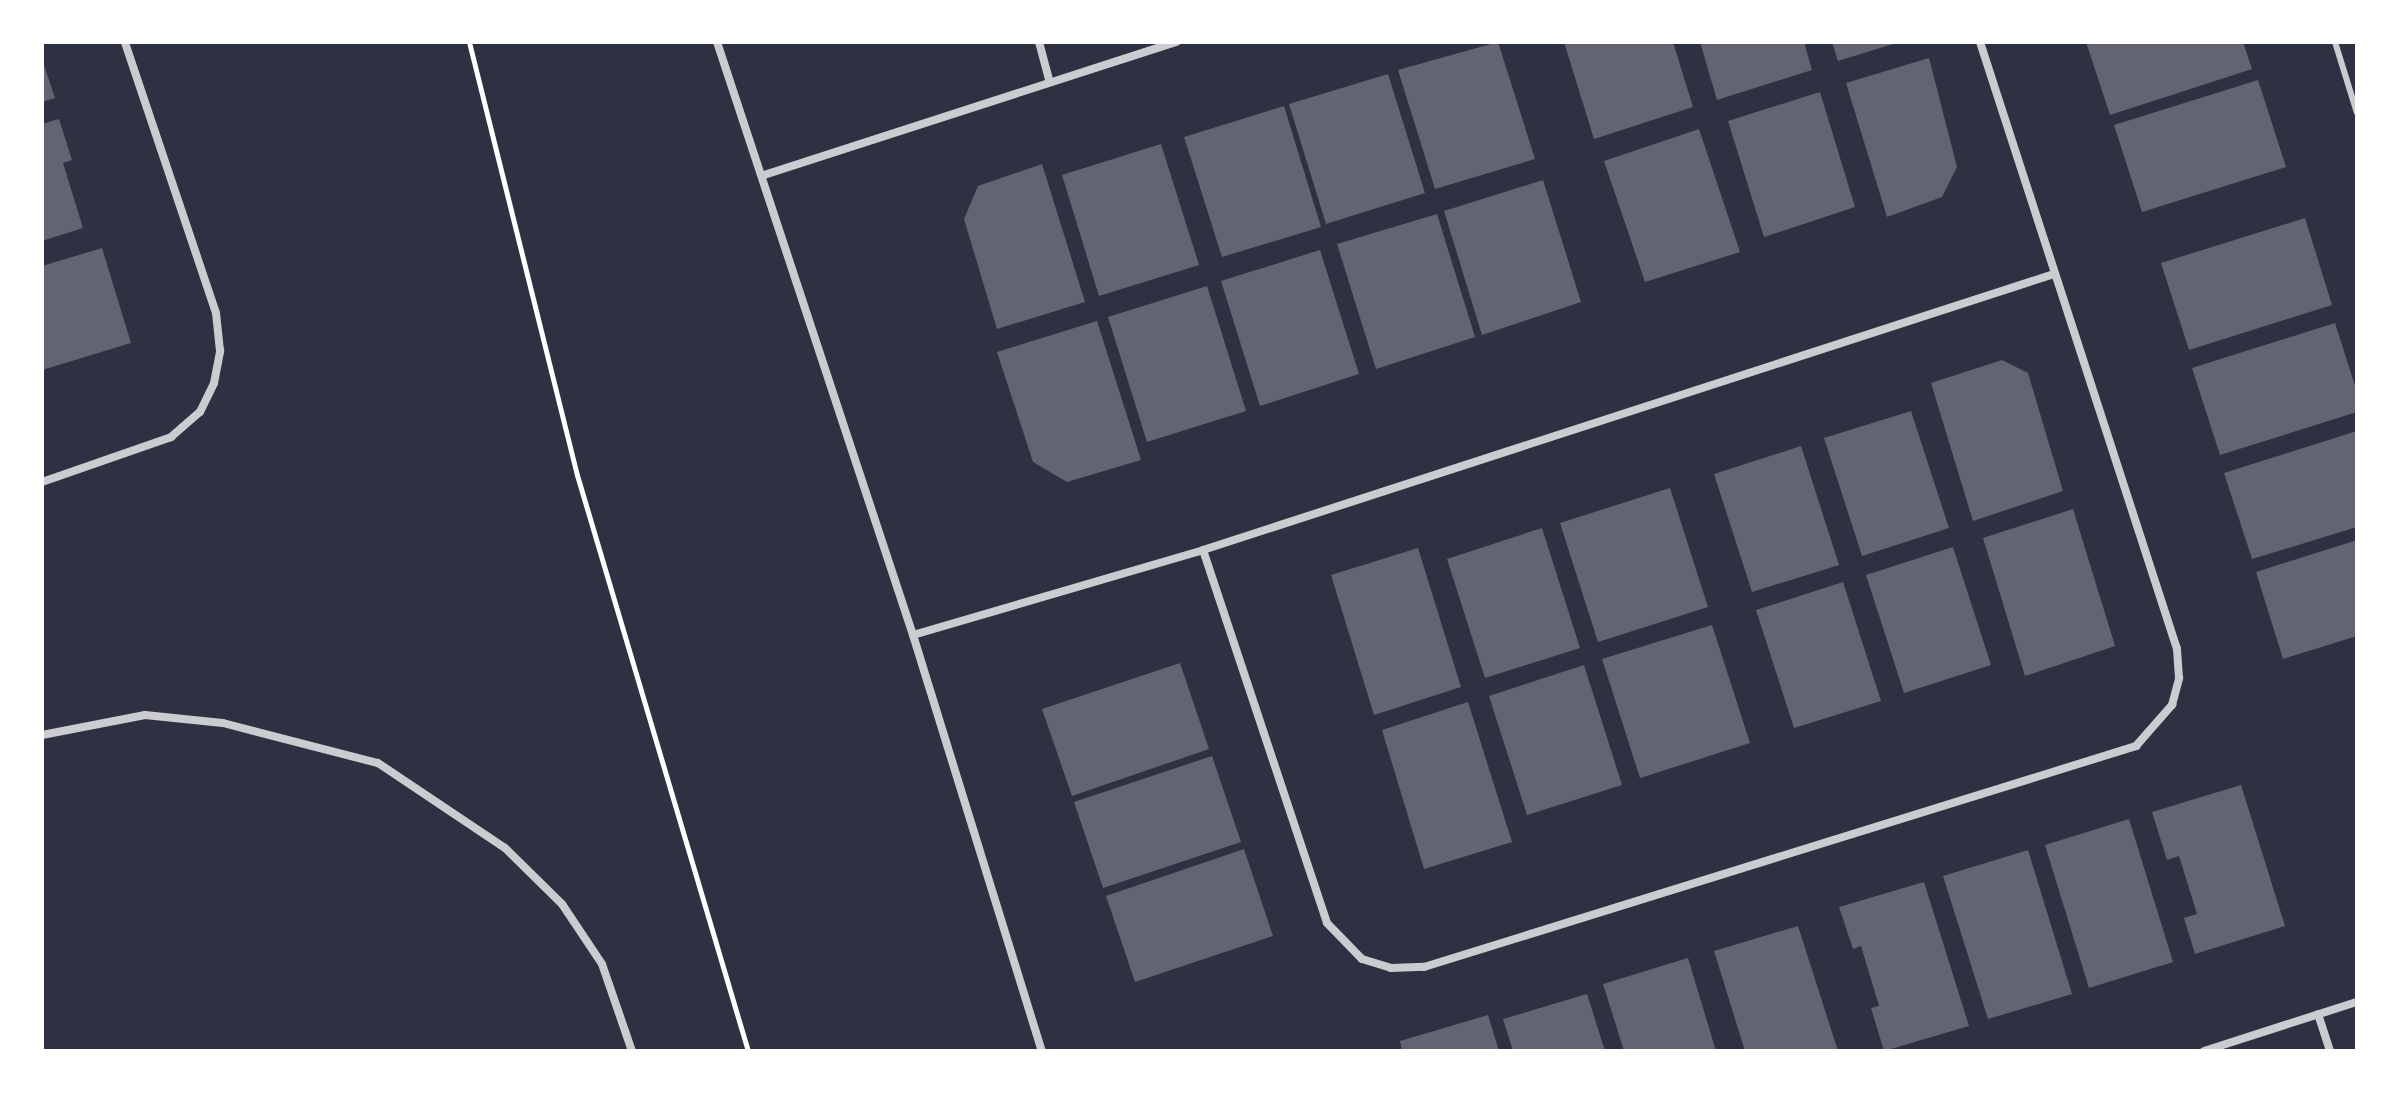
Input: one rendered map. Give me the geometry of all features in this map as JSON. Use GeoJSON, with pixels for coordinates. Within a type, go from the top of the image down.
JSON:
{"type":"FeatureCollection","features":[{"type":"Feature","properties":{"kind":"street"},"geometry":{"type":"LineString","coordinates":[[42,482],[171,437],[200,412],[214,383],[220,351],[216,313],[125,42]]}},
{"type":"Feature","properties":{"kind":"street"},"geometry":{"type":"LineString","coordinates":[[717,42],[764,175],[913,635],[1042,1051]]}},
{"type":"Feature","properties":{"kind":"street"},"geometry":{"type":"LineString","coordinates":[[1039,42],[1049,80]]}},
{"type":"Feature","properties":{"kind":"street"},"geometry":{"type":"LineString","coordinates":[[764,175],[1049,80],[1177,42]]}},
{"type":"Feature","properties":{"kind":"street"},"geometry":{"type":"LineString","coordinates":[[1203,550],[1327,923],[1362,959],[1391,968],[1424,967],[2136,746],[2172,705],[2177,649],[1980,42]]}},
{"type":"Feature","properties":{"kind":"street"},"geometry":{"type":"LineString","coordinates":[[913,635],[1203,550],[2054,274]]}},
{"type":"Feature","properties":{"kind":"street"},"geometry":{"type":"LineString","coordinates":[[42,735],[145,715],[223,723],[303,739],[378,763],[505,848],[562,904],[602,964],[632,1051]]}},
{"type":"Feature","properties":{"kind":"street"},"geometry":{"type":"LineString","coordinates":[[2204,1051],[2357,1002]]}},
{"type":"Feature","properties":{"kind":"street"},"geometry":{"type":"LineString","coordinates":[[2318,1014],[2330,1051]]}},
{"type":"Feature","properties":{"kind":"lane"},"geometry":{"type":"LineString","coordinates":[[2335,42],[2357,113]]}},
{"type":"Feature","properties":{"kind":"path"},"geometry":{"type":"LineString","coordinates":[[469,42],[577,475],[748,1051]]}},
{"type":"Feature","properties":{"kind":"building"},"geometry":{"type":"Polygon","coordinates":[[[1498,42],[1535,159],[1435,189],[1398,70],[1498,42]]]}},
{"type":"Feature","properties":{"kind":"building"},"geometry":{"type":"Polygon","coordinates":[[[1564,42],[1673,42],[1693,107],[1594,139],[1564,42]]]}},
{"type":"Feature","properties":{"kind":"building"},"geometry":{"type":"Polygon","coordinates":[[[1700,42],[1804,42],[1812,70],[1717,100],[1700,42]]]}},
{"type":"Feature","properties":{"kind":"building"},"geometry":{"type":"Polygon","coordinates":[[[1832,42],[1896,42],[1896,43],[1838,61],[1832,42]]]}},
{"type":"Feature","properties":{"kind":"building"},"geometry":{"type":"Polygon","coordinates":[[[2086,42],[2243,42],[2252,69],[2110,115],[2086,42]]]}},
{"type":"Feature","properties":{"kind":"building"},"geometry":{"type":"Polygon","coordinates":[[[1929,58],[1957,167],[1942,197],[1887,217],[1846,83],[1929,58]]]}},
{"type":"Feature","properties":{"kind":"building"},"geometry":{"type":"Polygon","coordinates":[[[42,59],[55,98],[42,102],[42,59]]]}},
{"type":"Feature","properties":{"kind":"building"},"geometry":{"type":"Polygon","coordinates":[[[1388,74],[1425,193],[1326,224],[1289,104],[1388,74]]]}},
{"type":"Feature","properties":{"kind":"building"},"geometry":{"type":"Polygon","coordinates":[[[2258,80],[2286,167],[2142,212],[2114,125],[2258,80]]]}},
{"type":"Feature","properties":{"kind":"building"},"geometry":{"type":"Polygon","coordinates":[[[1820,92],[1855,207],[1764,237],[1728,121],[1820,92]]]}},
{"type":"Feature","properties":{"kind":"building"},"geometry":{"type":"Polygon","coordinates":[[[1284,106],[1321,227],[1222,257],[1184,137],[1284,106]]]}},
{"type":"Feature","properties":{"kind":"building"},"geometry":{"type":"Polygon","coordinates":[[[59,119],[72,160],[63,163],[83,228],[42,241],[42,124],[59,119]]]}},
{"type":"Feature","properties":{"kind":"building"},"geometry":{"type":"Polygon","coordinates":[[[1699,129],[1740,252],[1645,282],[1604,161],[1699,129]]]}},
{"type":"Feature","properties":{"kind":"building"},"geometry":{"type":"Polygon","coordinates":[[[1161,144],[1199,265],[1099,296],[1062,175],[1161,144]]]}},
{"type":"Feature","properties":{"kind":"building"},"geometry":{"type":"Polygon","coordinates":[[[1042,164],[1085,302],[997,329],[964,219],[978,186],[1042,164]]]}},
{"type":"Feature","properties":{"kind":"building"},"geometry":{"type":"Polygon","coordinates":[[[1543,180],[1581,302],[1482,335],[1444,211],[1543,180]]]}},
{"type":"Feature","properties":{"kind":"building"},"geometry":{"type":"Polygon","coordinates":[[[1437,214],[1475,337],[1376,369],[1337,244],[1437,214]]]}},
{"type":"Feature","properties":{"kind":"building"},"geometry":{"type":"Polygon","coordinates":[[[2305,218],[2332,305],[2189,350],[2161,263],[2305,218]]]}},
{"type":"Feature","properties":{"kind":"building"},"geometry":{"type":"Polygon","coordinates":[[[102,248],[131,343],[42,370],[42,266],[102,248]]]}},
{"type":"Feature","properties":{"kind":"building"},"geometry":{"type":"Polygon","coordinates":[[[1320,250],[1359,374],[1260,406],[1221,281],[1320,250]]]}},
{"type":"Feature","properties":{"kind":"building"},"geometry":{"type":"Polygon","coordinates":[[[1207,286],[1246,411],[1147,442],[1108,317],[1207,286]]]}},
{"type":"Feature","properties":{"kind":"building"},"geometry":{"type":"Polygon","coordinates":[[[1097,321],[1141,460],[1067,482],[1033,462],[997,352],[1097,321]]]}},
{"type":"Feature","properties":{"kind":"building"},"geometry":{"type":"Polygon","coordinates":[[[2335,323],[2357,392],[2357,412],[2220,455],[2192,368],[2335,323]]]}},
{"type":"Feature","properties":{"kind":"building"},"geometry":{"type":"Polygon","coordinates":[[[2002,360],[2028,373],[2063,491],[1973,521],[1931,383],[2002,360]]]}},
{"type":"Feature","properties":{"kind":"building"},"geometry":{"type":"Polygon","coordinates":[[[1911,411],[1949,528],[1862,556],[1824,438],[1911,411]]]}},
{"type":"Feature","properties":{"kind":"building"},"geometry":{"type":"Polygon","coordinates":[[[2357,431],[2357,527],[2252,559],[2224,473],[2357,431]]]}},
{"type":"Feature","properties":{"kind":"building"},"geometry":{"type":"Polygon","coordinates":[[[1801,446],[1839,565],[1752,592],[1714,474],[1801,446]]]}},
{"type":"Feature","properties":{"kind":"building"},"geometry":{"type":"Polygon","coordinates":[[[1670,488],[1708,607],[1598,642],[1560,523],[1670,488]]]}},
{"type":"Feature","properties":{"kind":"building"},"geometry":{"type":"Polygon","coordinates":[[[2073,509],[2115,646],[2025,676],[1983,538],[2073,509]]]}},
{"type":"Feature","properties":{"kind":"building"},"geometry":{"type":"Polygon","coordinates":[[[1542,528],[1580,648],[1485,678],[1447,559],[1542,528]]]}},
{"type":"Feature","properties":{"kind":"building"},"geometry":{"type":"Polygon","coordinates":[[[2357,540],[2357,636],[2283,659],[2256,572],[2357,540]]]}},
{"type":"Feature","properties":{"kind":"building"},"geometry":{"type":"Polygon","coordinates":[[[1953,547],[1991,665],[1904,693],[1866,575],[1953,547]]]}},
{"type":"Feature","properties":{"kind":"building"},"geometry":{"type":"Polygon","coordinates":[[[1418,548],[1461,687],[1374,715],[1331,575],[1418,548]]]}},
{"type":"Feature","properties":{"kind":"building"},"geometry":{"type":"Polygon","coordinates":[[[1843,582],[1881,701],[1794,728],[1756,610],[1843,582]]]}},
{"type":"Feature","properties":{"kind":"building"},"geometry":{"type":"Polygon","coordinates":[[[1712,625],[1750,743],[1640,778],[1602,659],[1712,625]]]}},
{"type":"Feature","properties":{"kind":"building"},"geometry":{"type":"Polygon","coordinates":[[[1180,663],[1209,749],[1072,796],[1042,709],[1180,663]]]}},
{"type":"Feature","properties":{"kind":"building"},"geometry":{"type":"Polygon","coordinates":[[[1584,665],[1622,785],[1527,815],[1489,696],[1584,665]]]}},
{"type":"Feature","properties":{"kind":"building"},"geometry":{"type":"Polygon","coordinates":[[[1468,702],[1512,842],[1424,869],[1382,730],[1468,702]]]}},
{"type":"Feature","properties":{"kind":"building"},"geometry":{"type":"Polygon","coordinates":[[[1212,756],[1241,842],[1103,888],[1074,802],[1212,756]]]}},
{"type":"Feature","properties":{"kind":"building"},"geometry":{"type":"Polygon","coordinates":[[[2241,785],[2285,926],[2195,954],[2184,918],[2197,914],[2179,856],[2167,860],[2152,812],[2241,785]]]}},
{"type":"Feature","properties":{"kind":"building"},"geometry":{"type":"Polygon","coordinates":[[[2129,819],[2173,962],[2089,988],[2045,845],[2129,819]]]}},
{"type":"Feature","properties":{"kind":"building"},"geometry":{"type":"Polygon","coordinates":[[[1244,849],[1273,936],[1135,982],[1106,896],[1244,849]]]}},
{"type":"Feature","properties":{"kind":"building"},"geometry":{"type":"Polygon","coordinates":[[[2028,850],[2072,994],[1988,1019],[1943,876],[2028,850]]]}},
{"type":"Feature","properties":{"kind":"building"},"geometry":{"type":"Polygon","coordinates":[[[1924,882],[1969,1026],[1884,1051],[1871,1008],[1879,1006],[1861,946],[1853,949],[1839,907],[1924,882]]]}},
{"type":"Feature","properties":{"kind":"building"},"geometry":{"type":"Polygon","coordinates":[[[1798,926],[1838,1051],[1745,1051],[1714,951],[1798,926]]]}},
{"type":"Feature","properties":{"kind":"building"},"geometry":{"type":"Polygon","coordinates":[[[1688,958],[1716,1051],[1624,1051],[1603,984],[1688,958]]]}},
{"type":"Feature","properties":{"kind":"building"},"geometry":{"type":"Polygon","coordinates":[[[1587,994],[1605,1051],[1513,1051],[1503,1019],[1587,994]]]}},
{"type":"Feature","properties":{"kind":"building"},"geometry":{"type":"Polygon","coordinates":[[[1488,1015],[1499,1051],[1402,1051],[1400,1041],[1488,1015]]]}}]}
